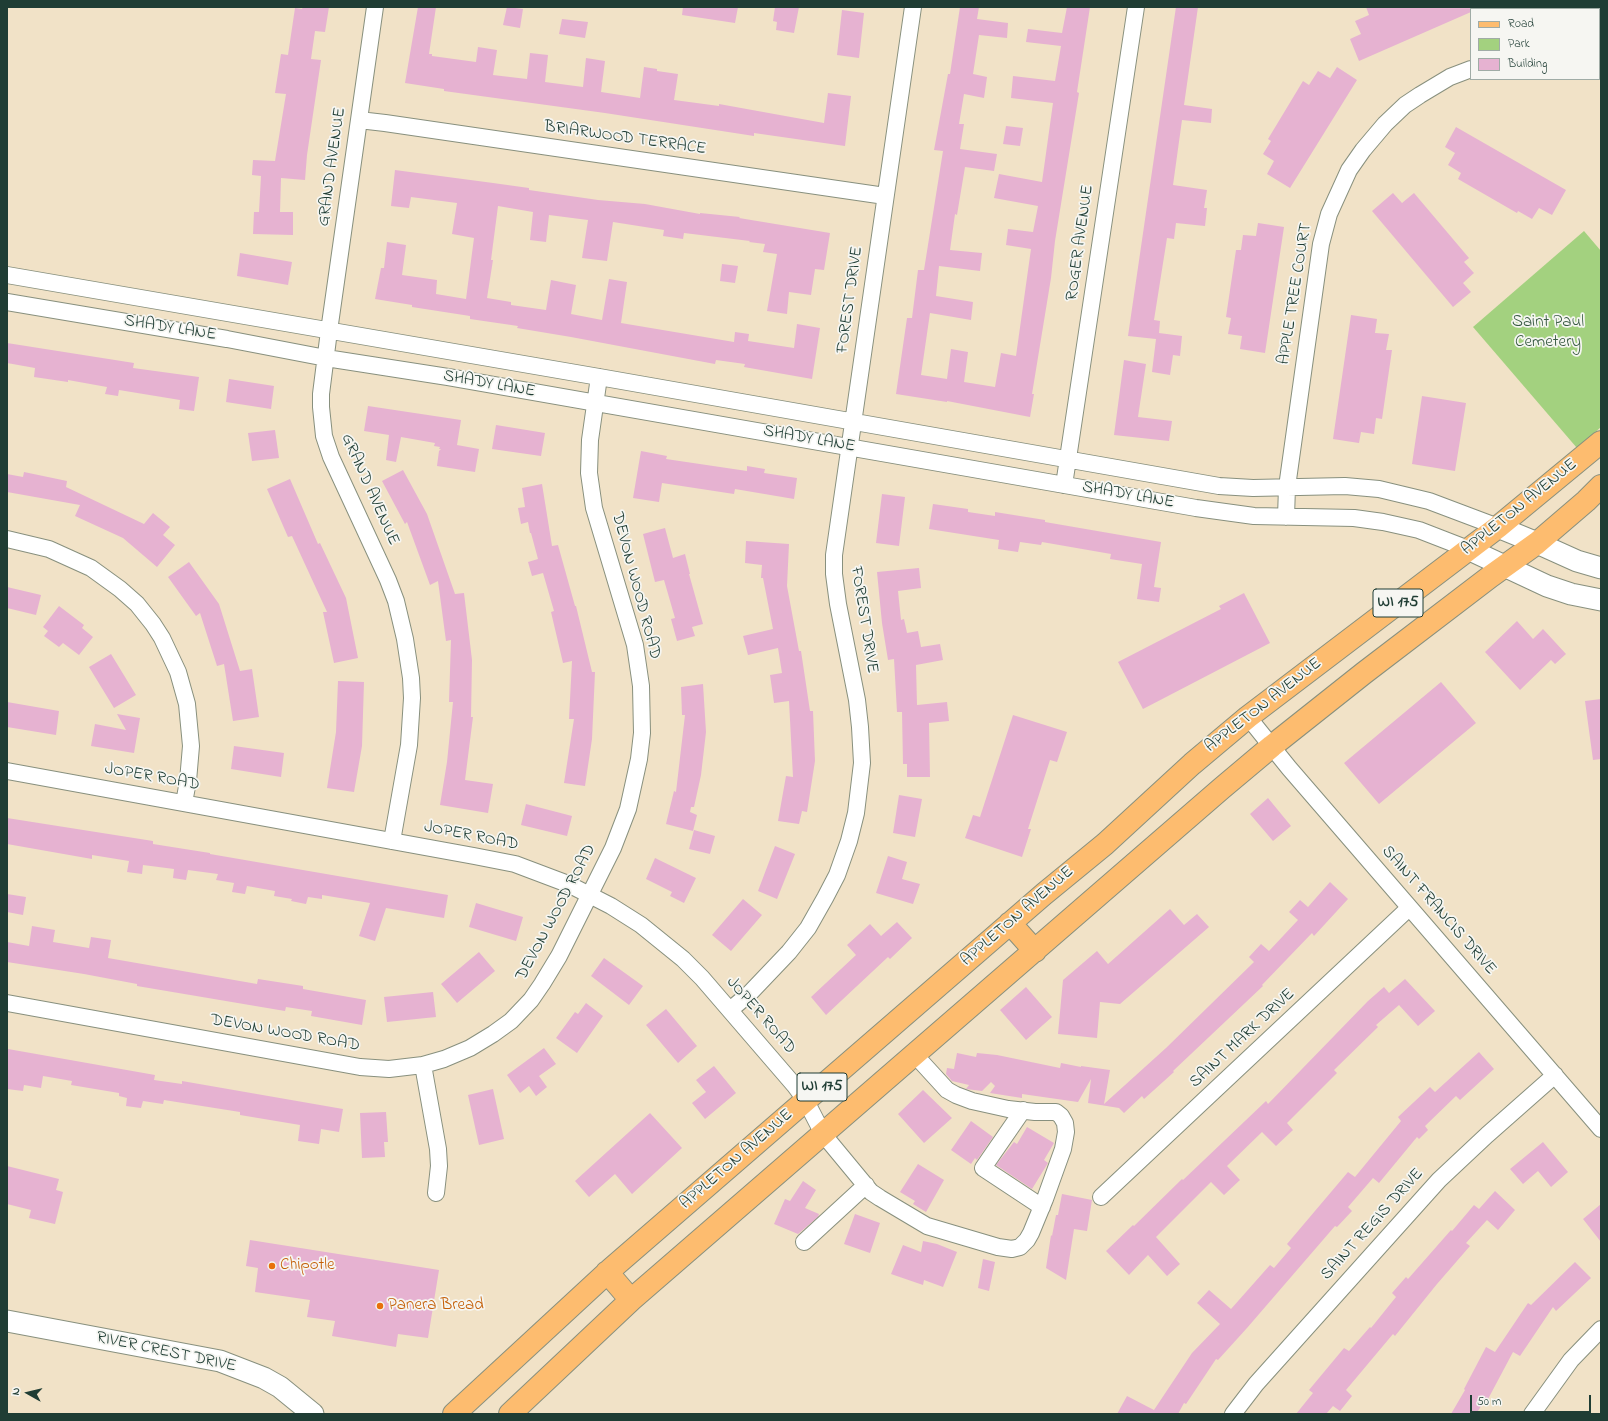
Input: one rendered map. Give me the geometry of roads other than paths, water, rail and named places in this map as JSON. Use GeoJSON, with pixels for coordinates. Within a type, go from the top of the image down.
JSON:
{"type":"FeatureCollection","features":[{"type":"Feature","properties":{"kind":"main road","name":"APPLETON AVENUE"},"geometry":{"type":"LineString","coordinates":[[454,1414],[607,1272],[1010,923],[1105,844],[1158,794],[1248,717],[1498,527],[1601,442]]}},
{"type":"Feature","properties":{"kind":"main road","name":"APPLETON AVENUE"},"geometry":{"type":"LineString","coordinates":[[510,1414],[631,1300],[1272,746],[1364,673],[1504,566],[1537,543],[1586,501],[1601,486]]}},
{"type":"Feature","properties":{"kind":"main road"},"geometry":{"type":"LineString","coordinates":[[1010,923],[1035,951]]}},
{"type":"Feature","properties":{"kind":"main road"},"geometry":{"type":"LineString","coordinates":[[607,1272],[631,1300]]}},
{"type":"Feature","properties":{"kind":"street","name":"GRAND AVENUE"},"geometry":{"type":"LineString","coordinates":[[375,7],[329,331],[321,401],[324,436],[332,457],[388,580],[396,601],[405,639],[411,678],[412,698],[409,745],[392,841]]}},
{"type":"Feature","properties":{"kind":"street","name":"FOREST DRIVE"},"geometry":{"type":"LineString","coordinates":[[730,1010],[749,994],[789,952],[808,928],[837,875],[849,841],[856,813],[862,763],[860,727],[857,700],[838,604],[834,574],[834,555],[852,421],[913,7]]}},
{"type":"Feature","properties":{"kind":"street","name":"ROGER AVENUE"},"geometry":{"type":"LineString","coordinates":[[1064,485],[1136,7]]}},
{"type":"Feature","properties":{"kind":"street","name":"APPLE TREE COURT"},"geometry":{"type":"LineString","coordinates":[[1286,517],[1287,487],[1321,244],[1328,214],[1349,170],[1376,133],[1405,105],[1450,77],[1470,69]]}},
{"type":"Feature","properties":{"kind":"street","name":"BRIARWOOD TERRACE"},"geometry":{"type":"LineString","coordinates":[[359,120],[385,122],[885,196]]}},
{"type":"Feature","properties":{"kind":"street","name":"SHADY LANE"},"geometry":{"type":"LineString","coordinates":[[7,275],[852,421],[1218,486],[1253,488],[1345,486],[1378,489],[1429,501],[1498,527],[1577,561],[1601,568]]}},
{"type":"Feature","properties":{"kind":"street","name":"SHADY LANE"},"geometry":{"type":"LineString","coordinates":[[7,302],[1196,508],[1254,516],[1354,518],[1383,522],[1419,530],[1468,549],[1547,586],[1571,594],[1601,600]]}},
{"type":"Feature","properties":{"kind":"street","name":"DEVON WOOD ROAD"},"geometry":{"type":"LineString","coordinates":[[7,1003],[360,1067],[389,1069],[423,1065],[444,1059],[470,1048],[511,1021],[526,1005],[556,962],[613,848],[628,809],[639,759],[642,733],[641,686],[635,645],[594,508],[589,473],[590,440],[594,403],[599,377]]}},
{"type":"Feature","properties":{"kind":"street"},"geometry":{"type":"LineString","coordinates":[[7,539],[49,549],[91,568],[120,589],[136,604],[153,624],[162,638],[178,672],[187,704],[191,746],[188,782],[184,803]]}},
{"type":"Feature","properties":{"kind":"street","name":"SAINT FRANCIS DRIVE"},"geometry":{"type":"LineString","coordinates":[[1248,717],[1409,908],[1601,1129]]}},
{"type":"Feature","properties":{"kind":"street","name":"JOPER ROAD"},"geometry":{"type":"LineString","coordinates":[[7,771],[515,864],[568,884],[611,906],[635,921],[663,942],[702,978],[806,1101],[823,1134],[866,1184],[871,1192],[927,1226],[998,1248],[1012,1249],[1020,1247],[1031,1233],[1042,1207]]}},
{"type":"Feature","properties":{"kind":"street","name":"SAINT MARK DRIVE"},"geometry":{"type":"LineString","coordinates":[[1101,1197],[1409,908]]}},
{"type":"Feature","properties":{"kind":"street"},"geometry":{"type":"LineString","coordinates":[[916,1055],[947,1090],[956,1095],[980,1102],[1023,1110],[1056,1112],[1061,1116],[1065,1123],[1066,1132],[1063,1149],[1042,1207],[983,1168],[1023,1110]]}},
{"type":"Feature","properties":{"kind":"street"},"geometry":{"type":"LineString","coordinates":[[423,1065],[438,1149],[436,1193]]}},
{"type":"Feature","properties":{"kind":"street","name":"SAINT REGIS DRIVE"},"geometry":{"type":"LineString","coordinates":[[1233,1414],[1256,1384],[1439,1180],[1487,1134],[1554,1075]]}},
{"type":"Feature","properties":{"kind":"street"},"geometry":{"type":"LineString","coordinates":[[804,1242],[866,1184]]}},
{"type":"Feature","properties":{"kind":"street","name":"RIVER CREST DRIVE"},"geometry":{"type":"LineString","coordinates":[[7,1321],[220,1361],[264,1378],[280,1387],[313,1414]]}},
{"type":"Feature","properties":{"kind":"street"},"geometry":{"type":"LineString","coordinates":[[1532,1414],[1571,1360],[1601,1329]]}},
{"type":"Feature","properties":{"kind":"place","name":"Chipotle"},"geometry":{"type":"Point","coordinates":[272,1266]}},
{"type":"Feature","properties":{"kind":"place","name":"Panera Bread"},"geometry":{"type":"Point","coordinates":[380,1306]}},
{"type":"Feature","properties":{"kind":"park label","name":"Saint Paul Cemetery"},"geometry":{"type":"Point","coordinates":[1548,333]}}]}
